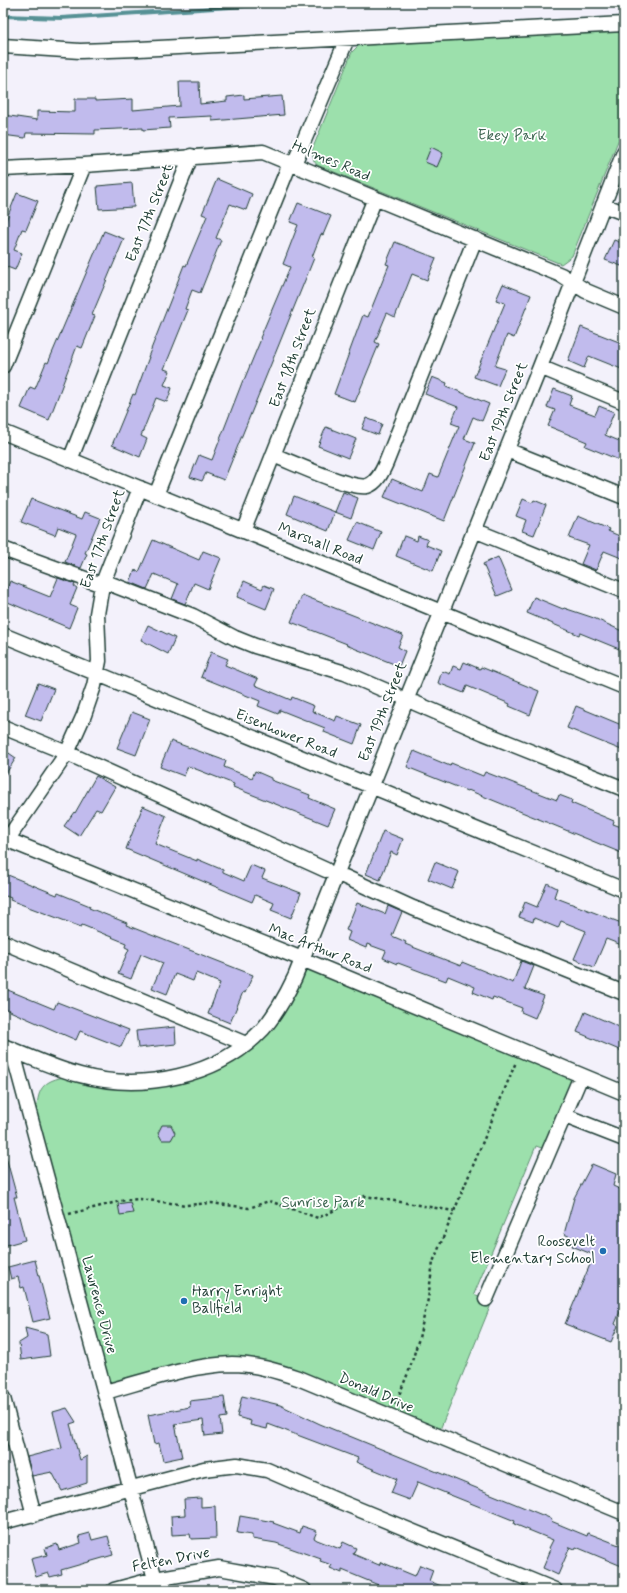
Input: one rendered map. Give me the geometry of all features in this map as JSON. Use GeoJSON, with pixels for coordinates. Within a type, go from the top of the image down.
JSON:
{"type":"FeatureCollection","features":[{"type":"Feature","properties":{"kind":"street"},"geometry":{"type":"LineString","coordinates":[[3,46],[80,51],[346,39],[624,24]]}},
{"type":"Feature","properties":{"kind":"street"},"geometry":{"type":"LineString","coordinates":[[156,495],[284,174],[292,164],[346,39]]}},
{"type":"Feature","properties":{"kind":"street","name":"Holmes Road"},"geometry":{"type":"LineString","coordinates":[[3,170],[263,152],[561,275],[586,291],[624,307]]}},
{"type":"Feature","properties":{"kind":"street","name":"East 19th Street"},"geometry":{"type":"LineString","coordinates":[[8,1047],[80,1075],[127,1082],[155,1081],[182,1076],[208,1067],[246,1044],[274,1015],[286,996],[302,959],[507,450],[624,152]]}},
{"type":"Feature","properties":{"kind":"street","name":"East 17th Street"},"geometry":{"type":"LineString","coordinates":[[70,460],[191,156]]}},
{"type":"Feature","properties":{"kind":"street"},"geometry":{"type":"LineString","coordinates":[[3,366],[84,165]]}},
{"type":"Feature","properties":{"kind":"street","name":"East 18th Street"},"geometry":{"type":"LineString","coordinates":[[243,530],[375,198]]}},
{"type":"Feature","properties":{"kind":"street"},"geometry":{"type":"LineString","coordinates":[[603,205],[624,213]]}},
{"type":"Feature","properties":{"kind":"street"},"geometry":{"type":"LineString","coordinates":[[273,455],[348,484],[366,486],[372,484],[377,479],[386,463],[475,239]]}},
{"type":"Feature","properties":{"kind":"street"},"geometry":{"type":"LineString","coordinates":[[540,367],[624,402]]}},
{"type":"Feature","properties":{"kind":"street","name":"Marshall Road"},"geometry":{"type":"LineString","coordinates":[[3,432],[624,687]]}},
{"type":"Feature","properties":{"kind":"street"},"geometry":{"type":"LineString","coordinates":[[507,450],[624,497]]}},
{"type":"Feature","properties":{"kind":"street","name":"East 17th Street"},"geometry":{"type":"LineString","coordinates":[[5,839],[67,753],[84,715],[94,686],[99,661],[97,614],[102,583],[140,488]]}},
{"type":"Feature","properties":{"kind":"street"},"geometry":{"type":"LineString","coordinates":[[474,530],[624,590]]}},
{"type":"Feature","properties":{"kind":"street"},"geometry":{"type":"LineString","coordinates":[[3,548],[200,619],[235,638],[255,646],[344,673],[396,695]]}},
{"type":"Feature","properties":{"kind":"street","name":"Eisenhower Road"},"geometry":{"type":"LineString","coordinates":[[3,635],[624,890]]}},
{"type":"Feature","properties":{"kind":"street"},"geometry":{"type":"LineString","coordinates":[[415,703],[484,733],[624,789]]}},
{"type":"Feature","properties":{"kind":"street"},"geometry":{"type":"LineString","coordinates":[[3,727],[67,753],[326,870]]}},
{"type":"Feature","properties":{"kind":"street","name":"Mac Arthur Road"},"geometry":{"type":"LineString","coordinates":[[5,839],[302,959],[624,1093]]}},
{"type":"Feature","properties":{"kind":"street"},"geometry":{"type":"LineString","coordinates":[[345,877],[413,908],[624,993]]}},
{"type":"Feature","properties":{"kind":"street"},"geometry":{"type":"LineString","coordinates":[[3,942],[246,1044]]}},
{"type":"Feature","properties":{"kind":"street","name":"Lawrence Drive"},"geometry":{"type":"LineString","coordinates":[[8,1047],[58,1218],[156,1578]]}},
{"type":"Feature","properties":{"kind":"street"},"geometry":{"type":"LineString","coordinates":[[486,1299],[581,1076]]}},
{"type":"Feature","properties":{"kind":"street"},"geometry":{"type":"LineString","coordinates":[[565,1116],[624,1139]]}},
{"type":"Feature","properties":{"kind":"street","name":"Donald Drive"},"geometry":{"type":"LineString","coordinates":[[106,1392],[197,1368],[233,1364],[274,1370],[298,1378],[389,1417],[624,1513]]}},
{"type":"Feature","properties":{"kind":"street"},"geometry":{"type":"LineString","coordinates":[[3,1398],[34,1514]]}},
{"type":"Feature","properties":{"kind":"street"},"geometry":{"type":"LineString","coordinates":[[3,1522],[216,1467],[237,1465],[251,1466],[281,1476],[555,1590]]}},
{"type":"Feature","properties":{"kind":"street","name":"Felten Drive"},"geometry":{"type":"LineString","coordinates":[[114,1590],[156,1578],[219,1568],[275,1578],[304,1590]]}},
{"type":"Feature","properties":{"kind":"path"},"geometry":{"type":"LineString","coordinates":[[389,1417],[410,1368],[428,1299],[433,1262],[521,1051]]}},
{"type":"Feature","properties":{"kind":"path"},"geometry":{"type":"LineString","coordinates":[[58,1218],[72,1212],[125,1200],[140,1199],[186,1205],[211,1203],[249,1208],[269,1201],[318,1218],[365,1196],[454,1211]]}},
{"type":"Feature","properties":{"kind":"green space","name":"Ekey Park"},"geometry":{"type":"Polygon","coordinates":[[[624,30],[624,126],[572,256],[561,264],[317,165],[314,161],[312,150],[352,52],[359,45],[624,30]]]}},
{"type":"Feature","properties":{"kind":"green space","name":"Sunrise Park"},"geometry":{"type":"Polygon","coordinates":[[[302,959],[581,1076],[550,1151],[536,1146],[474,1294],[492,1302],[437,1437],[248,1365],[105,1392],[36,1117],[41,1090],[49,1082],[64,1077],[182,1076],[262,1029],[302,959]]]}},
{"type":"Feature","properties":{"kind":"building"},"geometry":{"type":"Polygon","coordinates":[[[179,82],[199,82],[200,104],[227,101],[227,97],[244,95],[244,99],[282,96],[284,115],[212,121],[212,116],[169,118],[170,128],[143,130],[143,128],[95,130],[95,134],[26,133],[25,138],[3,135],[3,115],[37,120],[37,111],[75,112],[75,99],[95,99],[95,101],[133,99],[133,110],[180,106],[179,82]]]}},
{"type":"Feature","properties":{"kind":"building"},"geometry":{"type":"Polygon","coordinates":[[[431,147],[443,153],[437,167],[425,162],[431,147]]]}},
{"type":"Feature","properties":{"kind":"building"},"geometry":{"type":"Polygon","coordinates":[[[217,179],[252,194],[246,210],[230,204],[216,238],[221,240],[200,293],[192,290],[185,309],[188,310],[164,369],[170,371],[164,385],[172,388],[167,402],[156,398],[141,436],[147,439],[140,457],[112,445],[133,394],[135,395],[148,357],[184,265],[186,266],[207,216],[202,214],[217,179]]]}},
{"type":"Feature","properties":{"kind":"building"},"geometry":{"type":"Polygon","coordinates":[[[132,183],[134,207],[99,209],[97,186],[132,183]]]}},
{"type":"Feature","properties":{"kind":"building"},"geometry":{"type":"Polygon","coordinates":[[[17,193],[38,201],[26,230],[22,229],[14,250],[22,253],[15,270],[7,267],[3,276],[3,228],[17,193]]]}},
{"type":"Feature","properties":{"kind":"building"},"geometry":{"type":"Polygon","coordinates":[[[298,203],[331,216],[323,235],[321,234],[312,257],[314,258],[224,480],[206,473],[202,481],[190,477],[199,455],[212,460],[243,380],[290,267],[283,264],[298,225],[290,222],[298,203]]]}},
{"type":"Feature","properties":{"kind":"building"},"geometry":{"type":"Polygon","coordinates":[[[104,231],[124,239],[92,315],[95,316],[82,348],[77,346],[49,420],[21,408],[30,387],[35,389],[46,362],[48,363],[104,231]]]}},
{"type":"Feature","properties":{"kind":"building"},"geometry":{"type":"Polygon","coordinates":[[[614,240],[624,244],[624,267],[605,260],[614,240]]]}},
{"type":"Feature","properties":{"kind":"building"},"geometry":{"type":"Polygon","coordinates":[[[395,242],[436,258],[427,280],[412,274],[395,317],[387,313],[375,342],[379,344],[355,402],[334,394],[363,315],[368,317],[389,265],[386,264],[395,242]]]}},
{"type":"Feature","properties":{"kind":"building"},"geometry":{"type":"Polygon","coordinates":[[[503,284],[531,295],[514,338],[507,335],[495,366],[505,369],[498,386],[474,377],[505,303],[496,300],[503,284]]]}},
{"type":"Feature","properties":{"kind":"building"},"geometry":{"type":"Polygon","coordinates":[[[581,327],[624,344],[624,370],[589,356],[584,368],[568,361],[581,327]]]}},
{"type":"Feature","properties":{"kind":"building"},"geometry":{"type":"Polygon","coordinates":[[[432,377],[447,383],[446,386],[489,404],[482,421],[473,417],[464,439],[475,443],[444,521],[384,497],[392,479],[423,492],[430,474],[438,477],[459,426],[451,423],[458,407],[425,394],[432,377]]]}},
{"type":"Feature","properties":{"kind":"building"},"geometry":{"type":"Polygon","coordinates":[[[554,389],[572,396],[569,405],[595,415],[599,406],[614,412],[605,435],[624,443],[624,462],[585,446],[587,442],[548,426],[555,410],[547,407],[554,389]]]}},
{"type":"Feature","properties":{"kind":"building"},"geometry":{"type":"Polygon","coordinates":[[[366,418],[382,424],[378,435],[362,429],[366,418]]]}},
{"type":"Feature","properties":{"kind":"building"},"geometry":{"type":"Polygon","coordinates":[[[326,427],[356,439],[348,458],[318,446],[326,427]]]}},
{"type":"Feature","properties":{"kind":"building"},"geometry":{"type":"Polygon","coordinates":[[[343,492],[358,498],[351,518],[335,512],[343,492]]]}},
{"type":"Feature","properties":{"kind":"building"},"geometry":{"type":"Polygon","coordinates":[[[294,496],[335,512],[328,531],[287,514],[294,496]]]}},
{"type":"Feature","properties":{"kind":"building"},"geometry":{"type":"Polygon","coordinates":[[[31,499],[82,519],[85,512],[100,518],[85,553],[87,554],[81,568],[65,562],[76,534],[58,527],[55,535],[21,522],[31,499]]]}},
{"type":"Feature","properties":{"kind":"building"},"geometry":{"type":"Polygon","coordinates":[[[523,499],[532,503],[534,500],[546,505],[534,535],[522,531],[526,520],[516,516],[523,499]]]}},
{"type":"Feature","properties":{"kind":"building"},"geometry":{"type":"Polygon","coordinates":[[[578,516],[609,529],[608,531],[624,538],[624,559],[604,551],[596,570],[581,564],[589,545],[569,538],[578,516]]]}},
{"type":"Feature","properties":{"kind":"building"},"geometry":{"type":"Polygon","coordinates":[[[357,522],[381,532],[374,550],[349,540],[357,522]]]}},
{"type":"Feature","properties":{"kind":"building"},"geometry":{"type":"Polygon","coordinates":[[[404,536],[417,541],[418,536],[428,540],[426,545],[441,551],[433,571],[396,556],[404,536]]]}},
{"type":"Feature","properties":{"kind":"building"},"geometry":{"type":"Polygon","coordinates":[[[153,540],[199,560],[203,551],[221,558],[208,589],[194,583],[185,604],[172,599],[178,584],[154,574],[147,589],[130,582],[135,570],[139,572],[153,540]]]}},
{"type":"Feature","properties":{"kind":"building"},"geometry":{"type":"Polygon","coordinates":[[[498,557],[512,590],[497,596],[483,564],[498,557]]]}},
{"type":"Feature","properties":{"kind":"building"},"geometry":{"type":"Polygon","coordinates":[[[58,578],[75,584],[74,586],[77,588],[70,605],[77,608],[69,628],[3,600],[10,581],[50,597],[58,578]]]}},
{"type":"Feature","properties":{"kind":"building"},"geometry":{"type":"Polygon","coordinates":[[[244,581],[262,589],[264,585],[274,589],[266,609],[237,597],[244,581]]]}},
{"type":"Feature","properties":{"kind":"building"},"geometry":{"type":"Polygon","coordinates":[[[302,595],[403,635],[398,647],[405,651],[399,666],[291,622],[302,595]]]}},
{"type":"Feature","properties":{"kind":"building"},"geometry":{"type":"Polygon","coordinates":[[[534,597],[563,609],[564,608],[594,618],[624,632],[624,651],[580,633],[579,635],[527,613],[534,597]]]}},
{"type":"Feature","properties":{"kind":"building"},"geometry":{"type":"Polygon","coordinates":[[[148,625],[175,638],[168,654],[141,640],[148,625]]]}},
{"type":"Feature","properties":{"kind":"building"},"geometry":{"type":"Polygon","coordinates":[[[211,652],[228,659],[225,665],[258,679],[255,685],[291,700],[292,697],[314,706],[312,711],[335,721],[337,716],[361,725],[354,744],[324,732],[325,728],[280,710],[278,714],[258,706],[260,701],[201,677],[211,652]]]}},
{"type":"Feature","properties":{"kind":"building"},"geometry":{"type":"Polygon","coordinates":[[[464,662],[480,669],[481,667],[539,691],[530,715],[509,706],[510,704],[467,686],[464,693],[438,683],[442,671],[450,674],[453,666],[461,669],[464,662]]]}},
{"type":"Feature","properties":{"kind":"building"},"geometry":{"type":"Polygon","coordinates":[[[38,683],[54,689],[41,721],[25,715],[38,683]]]}},
{"type":"Feature","properties":{"kind":"building"},"geometry":{"type":"Polygon","coordinates":[[[576,706],[624,726],[624,751],[567,728],[576,706]]]}},
{"type":"Feature","properties":{"kind":"building"},"geometry":{"type":"Polygon","coordinates":[[[132,712],[150,719],[136,755],[117,748],[132,712]]]}},
{"type":"Feature","properties":{"kind":"building"},"geometry":{"type":"Polygon","coordinates":[[[171,741],[226,761],[224,767],[252,778],[255,771],[271,778],[271,780],[310,795],[309,798],[335,809],[328,825],[233,787],[234,784],[188,766],[184,776],[160,767],[171,741]]]}},
{"type":"Feature","properties":{"kind":"building"},"geometry":{"type":"Polygon","coordinates":[[[3,749],[16,758],[3,778],[3,749]]]}},
{"type":"Feature","properties":{"kind":"building"},"geometry":{"type":"Polygon","coordinates":[[[414,751],[450,766],[451,763],[483,776],[485,772],[557,800],[559,795],[572,800],[571,803],[614,821],[613,824],[624,828],[624,854],[468,790],[467,791],[407,767],[414,751]]]}},
{"type":"Feature","properties":{"kind":"building"},"geometry":{"type":"Polygon","coordinates":[[[96,776],[115,787],[101,811],[96,809],[79,836],[64,826],[74,812],[75,813],[96,776]]]}},
{"type":"Feature","properties":{"kind":"building"},"geometry":{"type":"Polygon","coordinates":[[[143,806],[166,816],[155,844],[197,861],[197,859],[244,881],[251,865],[265,871],[262,878],[301,893],[291,918],[271,910],[274,903],[255,895],[252,902],[126,849],[143,806]]]}},
{"type":"Feature","properties":{"kind":"building"},"geometry":{"type":"Polygon","coordinates":[[[383,831],[403,839],[397,855],[391,852],[380,880],[366,874],[383,831]]]}},
{"type":"Feature","properties":{"kind":"building"},"geometry":{"type":"Polygon","coordinates":[[[435,862],[459,872],[452,889],[428,879],[435,862]]]}},
{"type":"Feature","properties":{"kind":"building"},"geometry":{"type":"Polygon","coordinates":[[[3,873],[57,895],[58,893],[90,906],[89,908],[127,923],[126,925],[253,975],[245,993],[243,992],[230,1023],[208,1014],[220,983],[196,973],[193,981],[175,974],[167,994],[152,988],[163,963],[141,954],[131,979],[118,974],[129,949],[125,947],[126,943],[82,925],[81,927],[10,900],[11,898],[3,895],[3,873]]]}},
{"type":"Feature","properties":{"kind":"building"},"geometry":{"type":"Polygon","coordinates":[[[547,883],[557,888],[554,897],[624,924],[624,946],[606,939],[594,967],[574,959],[586,931],[561,921],[558,928],[534,918],[533,922],[519,917],[525,902],[537,907],[547,883]]]}},
{"type":"Feature","properties":{"kind":"building"},"geometry":{"type":"Polygon","coordinates":[[[357,903],[385,914],[388,906],[402,912],[392,936],[406,942],[405,944],[461,966],[462,962],[513,983],[521,961],[534,966],[525,989],[544,996],[535,1018],[521,1012],[522,1008],[493,997],[492,1000],[473,992],[475,987],[448,976],[446,981],[398,963],[397,964],[383,958],[386,951],[367,944],[366,948],[347,940],[350,932],[346,930],[357,903]]]}},
{"type":"Feature","properties":{"kind":"building"},"geometry":{"type":"Polygon","coordinates":[[[3,988],[54,1009],[57,1002],[129,1030],[121,1047],[80,1031],[76,1040],[3,1008],[3,988]]]}},
{"type":"Feature","properties":{"kind":"building"},"geometry":{"type":"Polygon","coordinates":[[[585,1012],[624,1029],[624,1052],[577,1032],[585,1012]]]}},
{"type":"Feature","properties":{"kind":"building"},"geometry":{"type":"Polygon","coordinates":[[[175,1027],[176,1044],[138,1048],[136,1031],[175,1027]]]}},
{"type":"Feature","properties":{"kind":"building"},"geometry":{"type":"Polygon","coordinates":[[[162,1125],[171,1125],[175,1133],[171,1140],[162,1140],[158,1133],[162,1125]]]}},
{"type":"Feature","properties":{"kind":"building"},"geometry":{"type":"Polygon","coordinates":[[[6,1157],[17,1197],[14,1197],[25,1240],[3,1246],[3,1158],[6,1157]]]}},
{"type":"Feature","properties":{"kind":"building","name":"Roosevelt Elementary School"},"geometry":{"type":"Polygon","coordinates":[[[592,1164],[616,1174],[613,1186],[624,1191],[624,1302],[615,1324],[618,1326],[611,1342],[565,1324],[594,1255],[572,1246],[575,1239],[564,1234],[574,1198],[592,1164]]]}},
{"type":"Feature","properties":{"kind":"building"},"geometry":{"type":"Polygon","coordinates":[[[130,1202],[133,1213],[120,1215],[118,1204],[130,1202]]]}},
{"type":"Feature","properties":{"kind":"building"},"geometry":{"type":"Polygon","coordinates":[[[35,1260],[50,1318],[33,1322],[24,1287],[21,1288],[18,1277],[11,1279],[8,1267],[35,1260]]]}},
{"type":"Feature","properties":{"kind":"building"},"geometry":{"type":"Polygon","coordinates":[[[25,1328],[47,1334],[50,1356],[21,1360],[19,1343],[27,1338],[25,1328]]]}},
{"type":"Feature","properties":{"kind":"building"},"geometry":{"type":"Polygon","coordinates":[[[242,1396],[280,1405],[320,1424],[552,1519],[551,1521],[587,1536],[588,1533],[624,1547],[624,1567],[576,1547],[575,1549],[570,1547],[558,1575],[543,1568],[553,1540],[514,1524],[515,1521],[418,1482],[410,1500],[391,1493],[397,1479],[356,1462],[358,1458],[268,1424],[267,1429],[250,1425],[251,1421],[237,1417],[242,1396]]]}},
{"type":"Feature","properties":{"kind":"building"},"geometry":{"type":"Polygon","coordinates":[[[224,1397],[227,1417],[220,1418],[222,1434],[205,1436],[203,1420],[175,1424],[182,1457],[163,1461],[159,1443],[154,1444],[148,1415],[190,1407],[189,1401],[224,1397]]]}},
{"type":"Feature","properties":{"kind":"building"},"geometry":{"type":"Polygon","coordinates":[[[67,1408],[76,1422],[70,1424],[80,1460],[87,1456],[87,1483],[62,1491],[52,1472],[32,1476],[27,1457],[62,1448],[53,1412],[67,1408]]]}},
{"type":"Feature","properties":{"kind":"building"},"geometry":{"type":"Polygon","coordinates":[[[201,1498],[201,1507],[215,1506],[216,1538],[191,1539],[190,1534],[172,1535],[171,1516],[185,1515],[184,1499],[201,1498]]]}},
{"type":"Feature","properties":{"kind":"building"},"geometry":{"type":"Polygon","coordinates":[[[240,1516],[274,1522],[273,1523],[300,1533],[302,1526],[317,1531],[314,1538],[317,1540],[340,1549],[343,1542],[356,1548],[353,1554],[379,1565],[381,1562],[415,1576],[420,1565],[433,1570],[429,1581],[451,1590],[400,1590],[389,1586],[388,1589],[342,1570],[342,1573],[330,1568],[332,1565],[320,1561],[321,1559],[276,1543],[252,1539],[252,1535],[237,1533],[240,1516]]]}},
{"type":"Feature","properties":{"kind":"building"},"geometry":{"type":"Polygon","coordinates":[[[90,1533],[92,1540],[108,1536],[113,1555],[61,1570],[62,1574],[50,1577],[48,1573],[36,1577],[31,1559],[47,1555],[45,1548],[57,1544],[59,1550],[81,1543],[79,1536],[90,1533]]]}},
{"type":"Feature","properties":{"kind":"waterway"},"geometry":{"type":"LineString","coordinates":[[3,16],[61,18],[292,3]]}},
{"type":"Feature","properties":{"kind":"place","name":"Roosevelt Elementary School"},"geometry":{"type":"Point","coordinates":[603,1251]}},
{"type":"Feature","properties":{"kind":"place","name":"Harry Enright Ballfield"},"geometry":{"type":"Point","coordinates":[184,1301]}}]}
